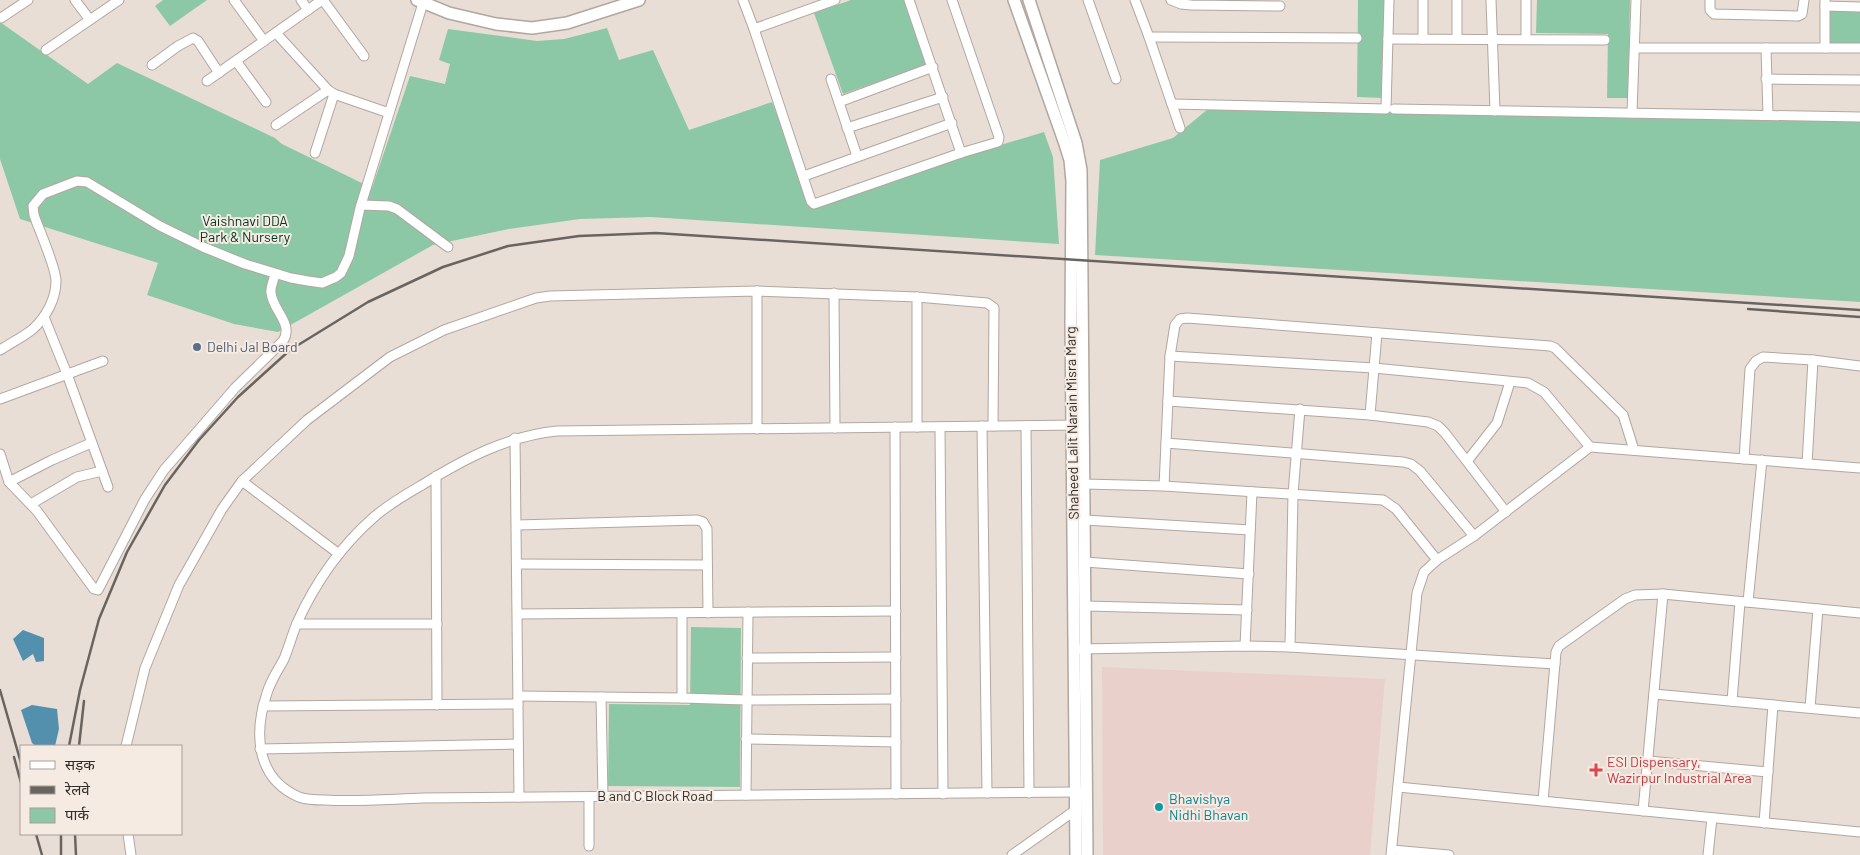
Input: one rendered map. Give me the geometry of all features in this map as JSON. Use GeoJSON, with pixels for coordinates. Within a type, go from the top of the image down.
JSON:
{"type":"FeatureCollection","features":[{"type":"Feature","properties":{"kind":"street"},"geometry":{"type":"LineString","coordinates":[[1,18],[28,0]]}},
{"type":"Feature","properties":{"kind":"street"},"geometry":{"type":"LineString","coordinates":[[75,0],[90,20]]}},
{"type":"Feature","properties":{"kind":"street"},"geometry":{"type":"LineString","coordinates":[[46,50],[119,0]]}},
{"type":"Feature","properties":{"kind":"street"},"geometry":{"type":"LineString","coordinates":[[234,0],[264,41]]}},
{"type":"Feature","properties":{"kind":"street"},"geometry":{"type":"LineString","coordinates":[[301,0],[308,10]]}},
{"type":"Feature","properties":{"kind":"street"},"geometry":{"type":"LineString","coordinates":[[207,82],[323,0],[364,56]]}},
{"type":"Feature","properties":{"kind":"street"},"geometry":{"type":"LineString","coordinates":[[0,350],[32,329],[44,317],[53,298],[56,281],[34,215],[33,206],[42,194],[77,181],[87,182],[160,226],[203,247],[275,274],[322,282],[341,274],[349,256],[361,205],[420,2],[449,13],[487,22],[532,28],[566,23],[637,0]]}},
{"type":"Feature","properties":{"kind":"street"},"geometry":{"type":"LineString","coordinates":[[754,29],[835,0]]}},
{"type":"Feature","properties":{"kind":"street"},"geometry":{"type":"LineString","coordinates":[[909,0],[961,153]]}},
{"type":"Feature","properties":{"kind":"street"},"geometry":{"type":"LineString","coordinates":[[746,1],[811,201],[817,204],[961,153],[995,144],[999,140],[952,0]]}},
{"type":"Feature","properties":{"kind":"street","name":"Shaheed Lalit Narain Misra Marg"},"geometry":{"type":"LineString","coordinates":[[1014,0],[1066,144],[1071,168],[1073,193],[1071,321],[1084,484],[1085,606],[1080,649]]}},
{"type":"Feature","properties":{"kind":"street","name":"Shaheed Lalit Narain Misra Marg"},"geometry":{"type":"LineString","coordinates":[[1029,0],[1076,143],[1081,170],[1078,425],[1082,792],[1087,855]]}},
{"type":"Feature","properties":{"kind":"street"},"geometry":{"type":"LineString","coordinates":[[1088,0],[1116,80]]}},
{"type":"Feature","properties":{"kind":"street"},"geometry":{"type":"LineString","coordinates":[[1134,0],[1149,37],[1180,128]]}},
{"type":"Feature","properties":{"kind":"street"},"geometry":{"type":"LineString","coordinates":[[1171,0],[1191,5],[1280,6]]}},
{"type":"Feature","properties":{"kind":"street"},"geometry":{"type":"LineString","coordinates":[[1172,104],[1386,108],[1389,0]]}},
{"type":"Feature","properties":{"kind":"street"},"geometry":{"type":"LineString","coordinates":[[1423,0],[1423,39]]}},
{"type":"Feature","properties":{"kind":"street"},"geometry":{"type":"LineString","coordinates":[[1457,0],[1457,39]]}},
{"type":"Feature","properties":{"kind":"street"},"geometry":{"type":"LineString","coordinates":[[1491,0],[1495,110]]}},
{"type":"Feature","properties":{"kind":"street"},"geometry":{"type":"LineString","coordinates":[[1526,0],[1526,39]]}},
{"type":"Feature","properties":{"kind":"street"},"geometry":{"type":"LineString","coordinates":[[1632,113],[1636,0]]}},
{"type":"Feature","properties":{"kind":"street"},"geometry":{"type":"LineString","coordinates":[[1710,0],[1710,10],[1714,14],[1798,16],[1802,14],[1804,0]]}},
{"type":"Feature","properties":{"kind":"street"},"geometry":{"type":"LineString","coordinates":[[1825,48],[1825,3],[1860,7]]}},
{"type":"Feature","properties":{"kind":"street"},"geometry":{"type":"LineString","coordinates":[[276,33],[331,92],[389,113]]}},
{"type":"Feature","properties":{"kind":"street"},"geometry":{"type":"LineString","coordinates":[[1149,37],[1357,38]]}},
{"type":"Feature","properties":{"kind":"street"},"geometry":{"type":"LineString","coordinates":[[152,65],[192,38],[198,41],[220,73]]}},
{"type":"Feature","properties":{"kind":"street"},"geometry":{"type":"LineString","coordinates":[[1388,39],[1605,40]]}},
{"type":"Feature","properties":{"kind":"street"},"geometry":{"type":"LineString","coordinates":[[1635,48],[1860,48]]}},
{"type":"Feature","properties":{"kind":"street"},"geometry":{"type":"LineString","coordinates":[[1766,48],[1768,115]]}},
{"type":"Feature","properties":{"kind":"street"},"geometry":{"type":"LineString","coordinates":[[236,61],[266,102]]}},
{"type":"Feature","properties":{"kind":"street"},"geometry":{"type":"LineString","coordinates":[[839,102],[933,67]]}},
{"type":"Feature","properties":{"kind":"street"},"geometry":{"type":"LineString","coordinates":[[831,79],[857,156]]}},
{"type":"Feature","properties":{"kind":"street"},"geometry":{"type":"LineString","coordinates":[[1766,79],[1860,80]]}},
{"type":"Feature","properties":{"kind":"street"},"geometry":{"type":"LineString","coordinates":[[276,125],[331,92]]}},
{"type":"Feature","properties":{"kind":"street"},"geometry":{"type":"LineString","coordinates":[[314,153],[331,92]]}},
{"type":"Feature","properties":{"kind":"street"},"geometry":{"type":"LineString","coordinates":[[848,128],[943,97]]}},
{"type":"Feature","properties":{"kind":"street"},"geometry":{"type":"LineString","coordinates":[[1394,109],[1860,116]]}},
{"type":"Feature","properties":{"kind":"street"},"geometry":{"type":"LineString","coordinates":[[804,176],[952,123]]}},
{"type":"Feature","properties":{"kind":"street"},"geometry":{"type":"LineString","coordinates":[[361,205],[397,208],[448,247]]}},
{"type":"Feature","properties":{"kind":"street"},"geometry":{"type":"LineString","coordinates":[[0,454],[9,482],[31,504],[94,589],[98,590],[144,499],[164,470],[235,388],[286,336],[287,326],[275,307],[271,294],[275,274]]}},
{"type":"Feature","properties":{"kind":"street"},"geometry":{"type":"LineString","coordinates":[[757,292],[757,429]]}},
{"type":"Feature","properties":{"kind":"street"},"geometry":{"type":"LineString","coordinates":[[126,745],[145,668],[172,602],[208,533],[242,481],[307,420],[390,357],[456,325],[536,298],[550,296],[757,292],[834,293],[987,303],[994,308],[993,426]]}},
{"type":"Feature","properties":{"kind":"street"},"geometry":{"type":"LineString","coordinates":[[834,293],[835,428]]}},
{"type":"Feature","properties":{"kind":"street"},"geometry":{"type":"LineString","coordinates":[[917,297],[917,427]]}},
{"type":"Feature","properties":{"kind":"street"},"geometry":{"type":"LineString","coordinates":[[44,317],[108,487]]}},
{"type":"Feature","properties":{"kind":"street"},"geometry":{"type":"LineString","coordinates":[[1164,486],[1170,356],[1175,325],[1180,319],[1187,318],[1543,344],[1555,348],[1623,415],[1634,450]]}},
{"type":"Feature","properties":{"kind":"street"},"geometry":{"type":"LineString","coordinates":[[1370,415],[1377,333]]}},
{"type":"Feature","properties":{"kind":"street"},"geometry":{"type":"LineString","coordinates":[[1170,356],[1374,368],[1528,384],[1544,392],[1590,447]]}},
{"type":"Feature","properties":{"kind":"street"},"geometry":{"type":"LineString","coordinates":[[1744,459],[1750,369],[1756,361],[1763,357],[1813,360],[1860,366]]}},
{"type":"Feature","properties":{"kind":"street"},"geometry":{"type":"LineString","coordinates":[[1806,464],[1813,360]]}},
{"type":"Feature","properties":{"kind":"street"},"geometry":{"type":"LineString","coordinates":[[0,399],[103,362]]}},
{"type":"Feature","properties":{"kind":"street"},"geometry":{"type":"LineString","coordinates":[[1468,460],[1497,423],[1510,382]]}},
{"type":"Feature","properties":{"kind":"street"},"geometry":{"type":"LineString","coordinates":[[1168,401],[1300,409],[1428,422],[1438,426],[1445,432],[1506,512]]}},
{"type":"Feature","properties":{"kind":"street"},"geometry":{"type":"LineString","coordinates":[[1290,647],[1293,494],[1300,409]]}},
{"type":"Feature","properties":{"kind":"street"},"geometry":{"type":"LineString","coordinates":[[518,744],[260,749],[263,706],[311,594],[339,554],[382,510],[436,476],[475,455],[515,438],[557,431],[1078,425]]}},
{"type":"Feature","properties":{"kind":"street"},"geometry":{"type":"LineString","coordinates":[[982,426],[987,793]]}},
{"type":"Feature","properties":{"kind":"street"},"geometry":{"type":"LineString","coordinates":[[1026,426],[1029,793]]}},
{"type":"Feature","properties":{"kind":"street"},"geometry":{"type":"LineString","coordinates":[[895,427],[896,794]]}},
{"type":"Feature","properties":{"kind":"street"},"geometry":{"type":"LineString","coordinates":[[940,427],[943,794]]}},
{"type":"Feature","properties":{"kind":"street"},"geometry":{"type":"LineString","coordinates":[[515,438],[518,564],[519,797]]}},
{"type":"Feature","properties":{"kind":"street"},"geometry":{"type":"LineString","coordinates":[[9,482],[59,456],[91,443]]}},
{"type":"Feature","properties":{"kind":"street"},"geometry":{"type":"LineString","coordinates":[[1166,443],[1411,464],[1425,476],[1474,536]]}},
{"type":"Feature","properties":{"kind":"street"},"geometry":{"type":"LineString","coordinates":[[1449,855],[1391,852],[1418,586],[1424,572],[1437,560],[1474,536],[1590,447],[1860,468]]}},
{"type":"Feature","properties":{"kind":"street"},"geometry":{"type":"LineString","coordinates":[[1732,701],[1762,460]]}},
{"type":"Feature","properties":{"kind":"street"},"geometry":{"type":"LineString","coordinates":[[31,504],[78,477],[102,470]]}},
{"type":"Feature","properties":{"kind":"street"},"geometry":{"type":"LineString","coordinates":[[436,476],[437,705]]}},
{"type":"Feature","properties":{"kind":"street"},"geometry":{"type":"LineString","coordinates":[[242,481],[339,554]]}},
{"type":"Feature","properties":{"kind":"street"},"geometry":{"type":"LineString","coordinates":[[1084,484],[1164,486],[1383,500],[1396,508],[1437,560]]}},
{"type":"Feature","properties":{"kind":"street"},"geometry":{"type":"LineString","coordinates":[[1245,646],[1252,492]]}},
{"type":"Feature","properties":{"kind":"street"},"geometry":{"type":"LineString","coordinates":[[517,525],[697,520],[703,522],[706,526],[708,612]]}},
{"type":"Feature","properties":{"kind":"street"},"geometry":{"type":"LineString","coordinates":[[1084,520],[1250,530]]}},
{"type":"Feature","properties":{"kind":"street"},"geometry":{"type":"LineString","coordinates":[[1085,562],[1249,574]]}},
{"type":"Feature","properties":{"kind":"street"},"geometry":{"type":"LineString","coordinates":[[518,564],[707,565]]}},
{"type":"Feature","properties":{"kind":"street"},"geometry":{"type":"LineString","coordinates":[[1643,811],[1663,594]]}},
{"type":"Feature","properties":{"kind":"street"},"geometry":{"type":"LineString","coordinates":[[1543,801],[1556,652],[1559,646],[1624,599],[1635,595],[1663,594],[1860,613]]}},
{"type":"Feature","properties":{"kind":"street"},"geometry":{"type":"LineString","coordinates":[[1085,606],[1247,610]]}},
{"type":"Feature","properties":{"kind":"street"},"geometry":{"type":"LineString","coordinates":[[1810,708],[1818,609]]}},
{"type":"Feature","properties":{"kind":"street"},"geometry":{"type":"LineString","coordinates":[[518,614],[896,611]]}},
{"type":"Feature","properties":{"kind":"street"},"geometry":{"type":"LineString","coordinates":[[746,795],[748,612]]}},
{"type":"Feature","properties":{"kind":"street"},"geometry":{"type":"LineString","coordinates":[[682,613],[682,698]]}},
{"type":"Feature","properties":{"kind":"street"},"geometry":{"type":"LineString","coordinates":[[297,624],[437,624]]}},
{"type":"Feature","properties":{"kind":"street"},"geometry":{"type":"LineString","coordinates":[[1080,649],[1290,647],[1554,664]]}},
{"type":"Feature","properties":{"kind":"street"},"geometry":{"type":"LineString","coordinates":[[747,658],[896,657]]}},
{"type":"Feature","properties":{"kind":"street"},"geometry":{"type":"LineString","coordinates":[[1654,694],[1860,713]]}},
{"type":"Feature","properties":{"kind":"street"},"geometry":{"type":"LineString","coordinates":[[263,706],[437,705],[601,697],[746,700],[896,699]]}},
{"type":"Feature","properties":{"kind":"street"},"geometry":{"type":"LineString","coordinates":[[601,697],[603,797]]}},
{"type":"Feature","properties":{"kind":"street"},"geometry":{"type":"LineString","coordinates":[[1764,823],[1774,705]]}},
{"type":"Feature","properties":{"kind":"street"},"geometry":{"type":"LineString","coordinates":[[746,739],[896,742]]}},
{"type":"Feature","properties":{"kind":"street","name":"B and C Block Road"},"geometry":{"type":"LineString","coordinates":[[260,749],[265,766],[272,776],[290,792],[301,798],[338,801],[423,798],[1082,792]]}},
{"type":"Feature","properties":{"kind":"street"},"geometry":{"type":"LineString","coordinates":[[1648,760],[1768,772]]}},
{"type":"Feature","properties":{"kind":"street"},"geometry":{"type":"LineString","coordinates":[[1398,787],[1860,832]]}},
{"type":"Feature","properties":{"kind":"street","name":"Shaheed Lalit Narain Misra Marg"},"geometry":{"type":"LineString","coordinates":[[1076,855],[1077,809],[1082,792]]}},
{"type":"Feature","properties":{"kind":"street"},"geometry":{"type":"LineString","coordinates":[[589,846],[590,797]]}},
{"type":"Feature","properties":{"kind":"street"},"geometry":{"type":"LineString","coordinates":[[1012,855],[1077,809]]}},
{"type":"Feature","properties":{"kind":"street"},"geometry":{"type":"LineString","coordinates":[[1708,855],[1712,818]]}},
{"type":"Feature","properties":{"kind":"street"},"geometry":{"type":"LineString","coordinates":[[128,835],[131,855]]}},
{"type":"Feature","properties":{"kind":"shaded area"},"geometry":{"type":"Polygon","coordinates":[[[1102,667],[1385,679],[1370,855],[1103,855],[1102,667]]]}},
{"type":"Feature","properties":{"kind":"green space"},"geometry":{"type":"Polygon","coordinates":[[[163,0],[207,0],[170,26],[155,6],[163,0]]]}},
{"type":"Feature","properties":{"kind":"green space"},"geometry":{"type":"Polygon","coordinates":[[[851,0],[905,0],[927,65],[843,94],[814,13],[851,0]]]}},
{"type":"Feature","properties":{"kind":"green space"},"geometry":{"type":"Polygon","coordinates":[[[1358,0],[1384,0],[1383,98],[1357,97],[1358,0]]]}},
{"type":"Feature","properties":{"kind":"green space"},"geometry":{"type":"Polygon","coordinates":[[[1537,0],[1630,0],[1628,98],[1607,98],[1608,34],[1536,33],[1537,0]]]}},
{"type":"Feature","properties":{"kind":"green space"},"geometry":{"type":"Polygon","coordinates":[[[1830,9],[1860,10],[1860,44],[1829,43],[1830,9]]]}},
{"type":"Feature","properties":{"kind":"green space","name":"Vaishnavi DDA Park & Nursery"},"geometry":{"type":"Polygon","coordinates":[[[0,22],[88,84],[117,63],[275,138],[282,144],[372,188],[410,76],[445,84],[450,64],[439,60],[448,29],[537,41],[564,39],[607,28],[619,60],[653,50],[689,130],[772,102],[812,202],[1044,132],[1053,157],[1059,244],[651,217],[580,219],[509,229],[433,245],[278,332],[234,324],[147,295],[158,263],[20,219],[0,159],[0,22]]]}},
{"type":"Feature","properties":{"kind":"green space"},"geometry":{"type":"Polygon","coordinates":[[[1208,109],[1860,121],[1860,302],[1095,255],[1100,160],[1173,138],[1208,109]]]}},
{"type":"Feature","properties":{"kind":"green space"},"geometry":{"type":"Polygon","coordinates":[[[691,627],[741,628],[740,787],[608,786],[609,704],[690,705],[691,627]]]}},
{"type":"Feature","properties":{"kind":"water"},"geometry":{"type":"Polygon","coordinates":[[[23,630],[44,638],[44,661],[36,662],[33,654],[23,661],[13,639],[23,630]]]}},
{"type":"Feature","properties":{"kind":"water"},"geometry":{"type":"Polygon","coordinates":[[[32,705],[57,709],[59,729],[55,745],[35,745],[32,743],[21,710],[32,705]]]}},
{"type":"Feature","properties":{"kind":"railway"},"geometry":{"type":"LineString","coordinates":[[69,745],[80,690],[99,619],[127,552],[165,485],[199,440],[238,397],[290,350],[368,302],[443,267],[508,246],[579,236],[656,233],[1860,310]]}},
{"type":"Feature","properties":{"kind":"railway"},"geometry":{"type":"LineString","coordinates":[[1748,309],[1860,317]]}},
{"type":"Feature","properties":{"kind":"railway"},"geometry":{"type":"LineString","coordinates":[[0,690],[20,760]]}},
{"type":"Feature","properties":{"kind":"railway"},"geometry":{"type":"LineString","coordinates":[[79,745],[84,701]]}},
{"type":"Feature","properties":{"kind":"railway"},"geometry":{"type":"LineString","coordinates":[[14,757],[20,779]]}},
{"type":"Feature","properties":{"kind":"railway"},"geometry":{"type":"LineString","coordinates":[[36,835],[42,855]]}},
{"type":"Feature","properties":{"kind":"railway"},"geometry":{"type":"LineString","coordinates":[[61,835],[61,855]]}},
{"type":"Feature","properties":{"kind":"railway"},"geometry":{"type":"LineString","coordinates":[[75,835],[76,855]]}},
{"type":"Feature","properties":{"kind":"place","name":"Delhi Jal Board"},"geometry":{"type":"Point","coordinates":[197,347]}},
{"type":"Feature","properties":{"kind":"place","name":"ESI Dispensary, Wazirpur Industrial Area"},"geometry":{"type":"Point","coordinates":[1596,770]}},
{"type":"Feature","properties":{"kind":"place","name":"Bhavishya Nidhi Bhavan"},"geometry":{"type":"Point","coordinates":[1159,807]}}]}
